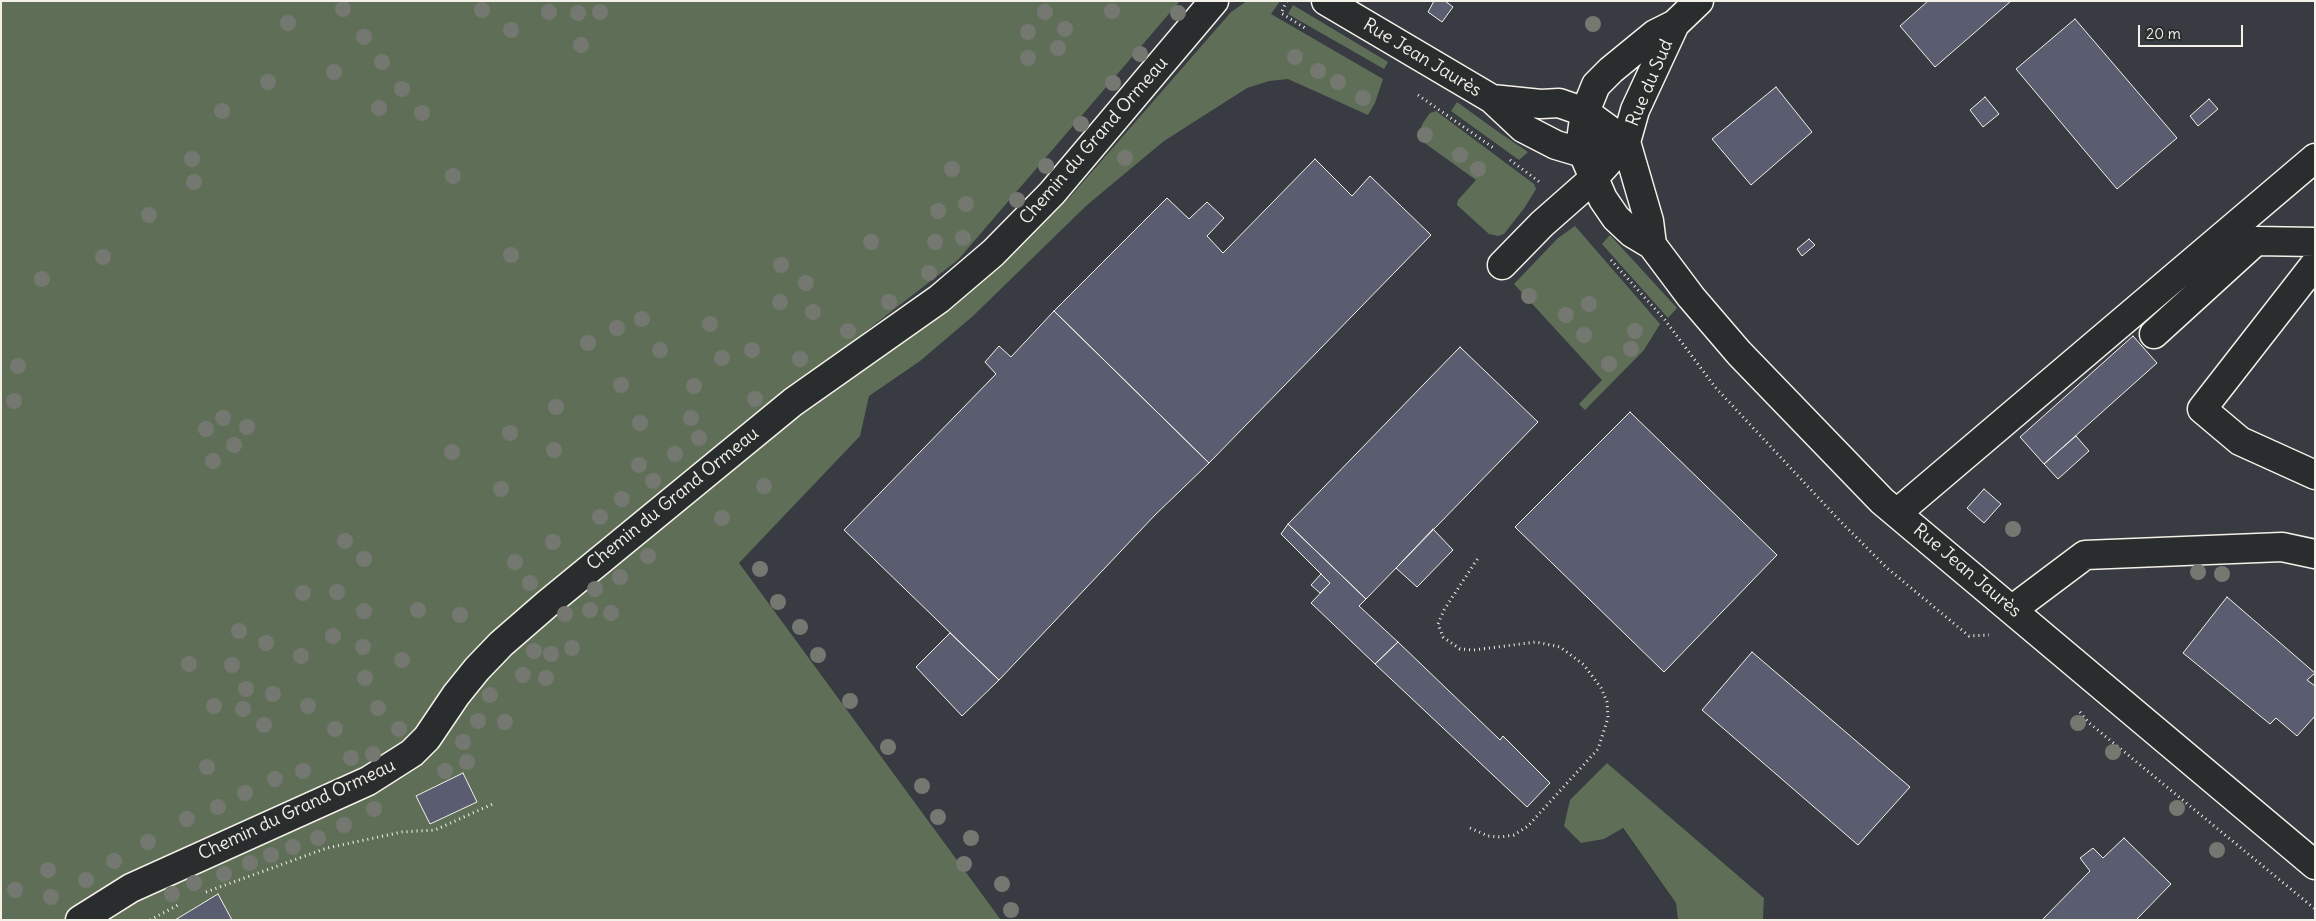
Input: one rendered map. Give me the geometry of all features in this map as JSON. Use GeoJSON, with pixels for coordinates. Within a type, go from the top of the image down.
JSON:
{"type":"FeatureCollection","features":[{"type":"Feature","properties":{"kind":"street","name":"Chemin du Grand Ormeau"},"geometry":{"type":"LineString","coordinates":[[80,920],[130,888],[368,781],[412,753],[427,738],[456,695],[477,669],[501,644],[547,604],[793,402],[938,299],[993,253],[1052,193],[1214,1]]}},
{"type":"Feature","properties":{"kind":"street","name":"Rue Jean Jaurès"},"geometry":{"type":"LineString","coordinates":[[1326,1],[1358,9],[1492,99],[1523,128],[1556,145],[1583,153],[1593,179],[1616,218],[1632,232],[1652,245],[1691,297],[1739,353],[1882,501],[2013,609],[2315,865]]}},
{"type":"Feature","properties":{"kind":"street","name":"Rue du Sud"},"geometry":{"type":"LineString","coordinates":[[1583,153],[1580,140],[1586,112],[1596,85],[1611,70],[1655,34],[1675,24],[1699,1]]}},
{"type":"Feature","properties":{"kind":"street","name":"Rue du Sud"},"geometry":{"type":"LineString","coordinates":[[1626,142],[1635,110],[1675,24]]}},
{"type":"Feature","properties":{"kind":"street","name":"Rue Jean Jaurès"},"geometry":{"type":"LineString","coordinates":[[1559,103],[1596,85]]}},
{"type":"Feature","properties":{"kind":"street","name":"Rue Jean Jaurès"},"geometry":{"type":"LineString","coordinates":[[1492,99],[1541,104],[1559,103],[1586,112],[1626,142],[1649,222],[1652,245]]}},
{"type":"Feature","properties":{"kind":"street"},"geometry":{"type":"LineString","coordinates":[[1583,153],[1626,142]]}},
{"type":"Feature","properties":{"kind":"street"},"geometry":{"type":"LineString","coordinates":[[1502,264],[1542,224],[1593,179],[1626,142]]}},
{"type":"Feature","properties":{"kind":"street"},"geometry":{"type":"LineString","coordinates":[[1897,513],[2315,158]]}},
{"type":"Feature","properties":{"kind":"street"},"geometry":{"type":"LineString","coordinates":[[2154,334],[2256,240],[2315,242]]}},
{"type":"Feature","properties":{"kind":"street"},"geometry":{"type":"LineString","coordinates":[[2315,264],[2202,409],[2240,442],[2315,475]]}},
{"type":"Feature","properties":{"kind":"street"},"geometry":{"type":"LineString","coordinates":[[2013,609],[2084,554],[2282,546],[2315,554]]}},
{"type":"Feature","properties":{"kind":"path"},"geometry":{"type":"LineString","coordinates":[[1470,828],[1488,836],[1500,837],[1514,835],[1528,826],[1598,749],[1608,718],[1607,702],[1601,688],[1584,665],[1560,647],[1536,642],[1474,650],[1460,649],[1443,637],[1438,624],[1444,610],[1478,558]]}},
{"type":"Feature","properties":{"kind":"path"},"geometry":{"type":"LineString","coordinates":[[205,892],[327,848],[402,832],[435,830],[495,803]]}},
{"type":"Feature","properties":{"kind":"path"},"geometry":{"type":"LineString","coordinates":[[150,920],[182,903]]}},
{"type":"Feature","properties":{"kind":"shaded area"},"geometry":{"type":"Polygon","coordinates":[[[1180,1],[2315,1],[2315,920],[1763,920],[1764,898],[1607,763],[1604,839],[1622,828],[1676,903],[1678,920],[1001,920],[676,478],[958,260],[1180,1]]]}},
{"type":"Feature","properties":{"kind":"green space"},"geometry":{"type":"Polygon","coordinates":[[[1,1],[1180,1],[958,260],[676,478],[689,496],[923,327],[1010,253],[1070,197],[1231,12],[1247,1],[1280,1],[1271,14],[1383,79],[1375,103],[1368,115],[1288,79],[1269,81],[1247,88],[1164,141],[1087,205],[973,316],[920,361],[869,396],[860,436],[739,563],[1001,920],[1,920],[1,1]]]}},
{"type":"Feature","properties":{"kind":"green space"},"geometry":{"type":"Polygon","coordinates":[[[1293,5],[1388,62],[1384,69],[1288,14],[1293,5]]]}},
{"type":"Feature","properties":{"kind":"green space"},"geometry":{"type":"Polygon","coordinates":[[[1457,102],[1528,152],[1519,160],[1451,111],[1457,102]]]}},
{"type":"Feature","properties":{"kind":"green space"},"geometry":{"type":"Polygon","coordinates":[[[1436,111],[1534,184],[1536,189],[1504,234],[1498,236],[1489,234],[1457,205],[1458,200],[1476,180],[1417,136],[1430,113],[1436,111]]]}},
{"type":"Feature","properties":{"kind":"green space"},"geometry":{"type":"Polygon","coordinates":[[[1575,226],[1660,324],[1644,350],[1585,410],[1579,404],[1602,380],[1514,284],[1558,238],[1575,226]]]}},
{"type":"Feature","properties":{"kind":"green space"},"geometry":{"type":"Polygon","coordinates":[[[1610,235],[1677,308],[1668,318],[1602,244],[1610,235]]]}},
{"type":"Feature","properties":{"kind":"green space"},"geometry":{"type":"Polygon","coordinates":[[[1607,763],[1764,898],[1763,920],[1678,920],[1676,903],[1623,828],[1604,839],[1581,843],[1564,826],[1570,800],[1607,763]]]}},
{"type":"Feature","properties":{"kind":"building"},"geometry":{"type":"Polygon","coordinates":[[[1434,1],[1445,1],[1453,7],[1442,22],[1428,12],[1434,1]]]}},
{"type":"Feature","properties":{"kind":"building"},"geometry":{"type":"Polygon","coordinates":[[[1928,1],[2011,1],[1935,67],[1900,26],[1928,1]]]}},
{"type":"Feature","properties":{"kind":"building"},"geometry":{"type":"Polygon","coordinates":[[[2075,19],[2177,138],[2117,189],[2016,69],[2075,19]]]}},
{"type":"Feature","properties":{"kind":"building"},"geometry":{"type":"Polygon","coordinates":[[[1776,87],[1812,132],[1751,185],[1712,139],[1776,87]]]}},
{"type":"Feature","properties":{"kind":"building"},"geometry":{"type":"Polygon","coordinates":[[[1985,97],[1999,114],[1983,127],[1970,110],[1985,97]]]}},
{"type":"Feature","properties":{"kind":"building"},"geometry":{"type":"Polygon","coordinates":[[[2209,99],[2218,109],[2198,126],[2190,116],[2209,99]]]}},
{"type":"Feature","properties":{"kind":"building"},"geometry":{"type":"Polygon","coordinates":[[[1315,159],[1352,196],[1370,176],[1431,235],[1209,463],[1054,311],[1167,198],[1189,219],[1207,202],[1224,218],[1207,236],[1223,253],[1315,159]]]}},
{"type":"Feature","properties":{"kind":"building"},"geometry":{"type":"Polygon","coordinates":[[[1809,239],[1815,245],[1802,256],[1797,249],[1809,239]]]}},
{"type":"Feature","properties":{"kind":"building"},"geometry":{"type":"Polygon","coordinates":[[[1054,311],[1209,463],[1155,515],[999,680],[844,530],[996,374],[985,362],[999,346],[1011,357],[1054,311]]]}},
{"type":"Feature","properties":{"kind":"building"},"geometry":{"type":"Polygon","coordinates":[[[2133,336],[2157,363],[2044,464],[2020,437],[2133,336]]]}},
{"type":"Feature","properties":{"kind":"building"},"geometry":{"type":"Polygon","coordinates":[[[1460,347],[1538,422],[1366,599],[1288,524],[1460,347]]]}},
{"type":"Feature","properties":{"kind":"building"},"geometry":{"type":"Polygon","coordinates":[[[1630,412],[1777,555],[1664,672],[1515,527],[1630,412]]]}},
{"type":"Feature","properties":{"kind":"building"},"geometry":{"type":"Polygon","coordinates":[[[2076,436],[2089,451],[2058,479],[2044,464],[2076,436]]]}},
{"type":"Feature","properties":{"kind":"building"},"geometry":{"type":"Polygon","coordinates":[[[1984,489],[2001,504],[1984,523],[1967,508],[1984,489]]]}},
{"type":"Feature","properties":{"kind":"building"},"geometry":{"type":"Polygon","coordinates":[[[1288,524],[1366,599],[1359,606],[1398,642],[1375,664],[1311,603],[1330,583],[1281,534],[1288,524]]]}},
{"type":"Feature","properties":{"kind":"building"},"geometry":{"type":"Polygon","coordinates":[[[1433,529],[1453,550],[1417,587],[1396,568],[1433,529]]]}},
{"type":"Feature","properties":{"kind":"building"},"geometry":{"type":"Polygon","coordinates":[[[1321,574],[1330,583],[1320,593],[1311,585],[1321,574]]]}},
{"type":"Feature","properties":{"kind":"building"},"geometry":{"type":"Polygon","coordinates":[[[2227,597],[2315,673],[2307,680],[2315,686],[2315,716],[2297,736],[2276,718],[2270,724],[2183,653],[2227,597]]]}},
{"type":"Feature","properties":{"kind":"building"},"geometry":{"type":"Polygon","coordinates":[[[950,633],[999,680],[962,716],[916,667],[950,633]]]}},
{"type":"Feature","properties":{"kind":"building"},"geometry":{"type":"Polygon","coordinates":[[[1398,642],[1500,740],[1503,736],[1550,783],[1527,807],[1375,664],[1398,642]]]}},
{"type":"Feature","properties":{"kind":"building"},"geometry":{"type":"Polygon","coordinates":[[[1752,652],[1910,787],[1858,845],[1702,710],[1752,652]]]}},
{"type":"Feature","properties":{"kind":"building"},"geometry":{"type":"Polygon","coordinates":[[[463,773],[477,802],[430,824],[416,796],[463,773]]]}},
{"type":"Feature","properties":{"kind":"building"},"geometry":{"type":"Polygon","coordinates":[[[2124,838],[2171,884],[2136,920],[2042,920],[2090,871],[2080,858],[2093,848],[2103,858],[2124,838]]]}},
{"type":"Feature","properties":{"kind":"building"},"geometry":{"type":"Polygon","coordinates":[[[218,894],[232,920],[175,920],[218,894]]]}}]}
